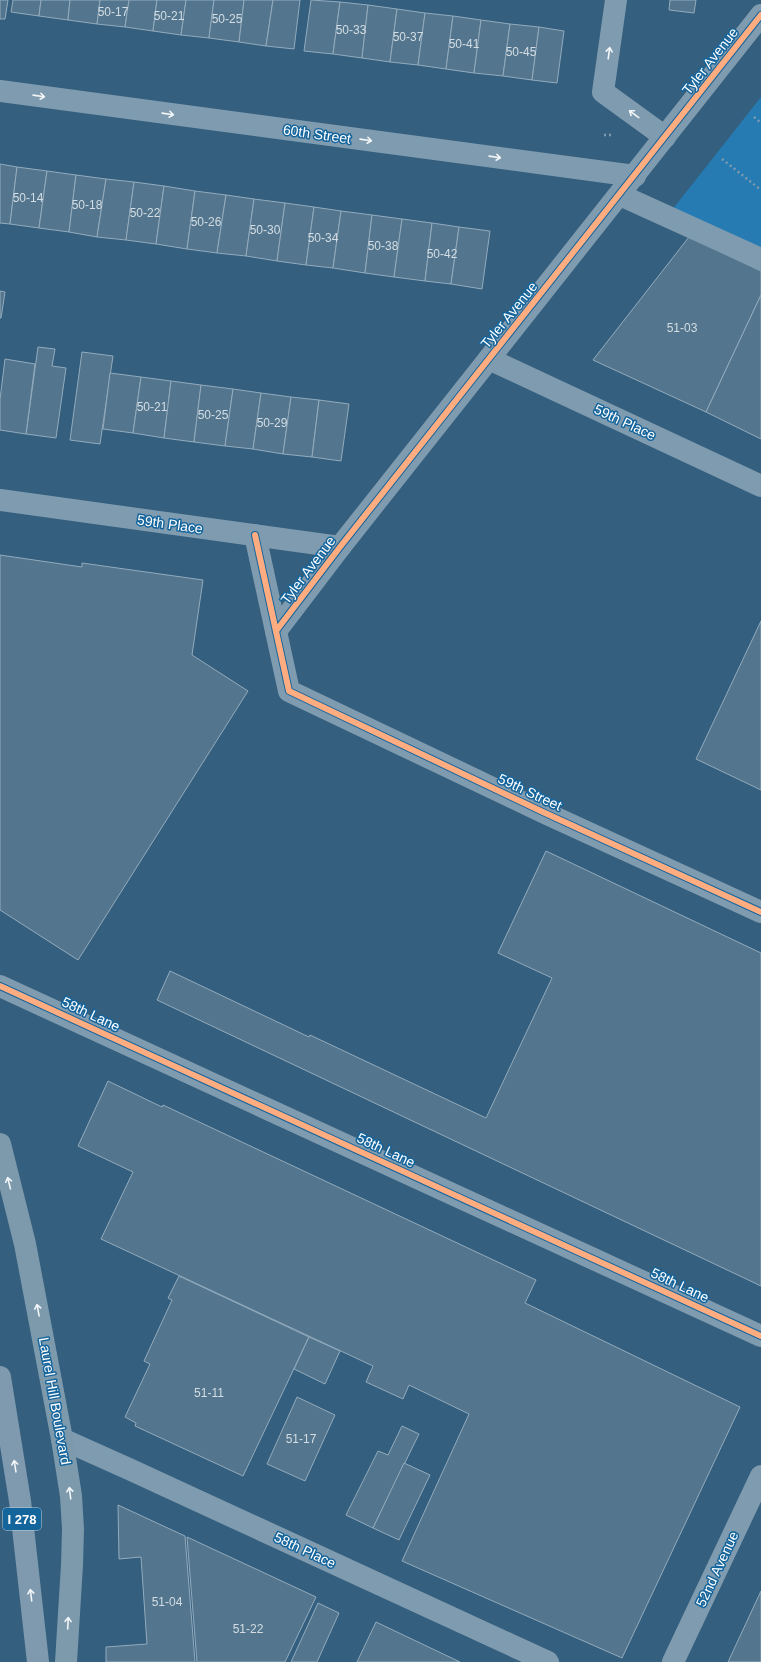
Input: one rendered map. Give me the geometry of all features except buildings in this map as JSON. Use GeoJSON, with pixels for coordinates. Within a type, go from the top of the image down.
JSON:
{"type":"FeatureCollection","features":[{"type":"Feature","properties":{"kind":"highway","name":"I 278"},"geometry":{"type":"LineString","coordinates":[[0,1377],[20,1501],[38,1662]]}},
{"type":"Feature","properties":{"kind":"main road","name":"Laurel Hill Boulevard"},"geometry":{"type":"LineString","coordinates":[[0,1144],[25,1244],[62,1439],[71,1496],[73,1529],[72,1565],[66,1662]]}},
{"type":"Feature","properties":{"kind":"street"},"geometry":{"type":"LineString","coordinates":[[616,0],[603,92],[665,137]]}},
{"type":"Feature","properties":{"kind":"street","name":"Tyler Avenue"},"geometry":{"type":"LineString","coordinates":[[276,631],[340,547],[761,15]]}},
{"type":"Feature","properties":{"kind":"street","name":"60th Street"},"geometry":{"type":"LineString","coordinates":[[0,91],[635,176]]}},
{"type":"Feature","properties":{"kind":"street"},"geometry":{"type":"LineString","coordinates":[[620,195],[761,259]]}},
{"type":"Feature","properties":{"kind":"street","name":"59th Place"},"geometry":{"type":"LineString","coordinates":[[489,358],[761,486]]}},
{"type":"Feature","properties":{"kind":"street","name":"59th Place"},"geometry":{"type":"LineString","coordinates":[[0,500],[340,547]]}},
{"type":"Feature","properties":{"kind":"street"},"geometry":{"type":"LineString","coordinates":[[255,535],[276,631]]}},
{"type":"Feature","properties":{"kind":"street","name":"59th Street"},"geometry":{"type":"LineString","coordinates":[[276,631],[289,691],[545,813],[761,912]]}},
{"type":"Feature","properties":{"kind":"street","name":"58th Lane"},"geometry":{"type":"LineString","coordinates":[[0,986],[761,1336]]}},
{"type":"Feature","properties":{"kind":"street","name":"58th Place"},"geometry":{"type":"LineString","coordinates":[[62,1439],[548,1662]]}},
{"type":"Feature","properties":{"kind":"street","name":"52nd Avenue"},"geometry":{"type":"LineString","coordinates":[[673,1662],[761,1476]]}},
{"type":"Feature","properties":{"kind":"path"},"geometry":{"type":"LineString","coordinates":[[754,117],[761,123]]}},
{"type":"Feature","properties":{"kind":"path"},"geometry":{"type":"LineString","coordinates":[[722,159],[761,190]]}},
{"type":"Feature","properties":{"kind":"shaded area"},"geometry":{"type":"Polygon","coordinates":[[[761,97],[761,271],[661,224],[761,97]]]}},
{"type":"Feature","properties":{"kind":"cycle path"},"geometry":{"type":"LineString","coordinates":[[276,631],[340,547],[761,15]]}},
{"type":"Feature","properties":{"kind":"cycle path"},"geometry":{"type":"LineString","coordinates":[[255,535],[289,691],[545,813],[761,912]]}},
{"type":"Feature","properties":{"kind":"cycle path"},"geometry":{"type":"LineString","coordinates":[[0,986],[761,1336]]}}]}
